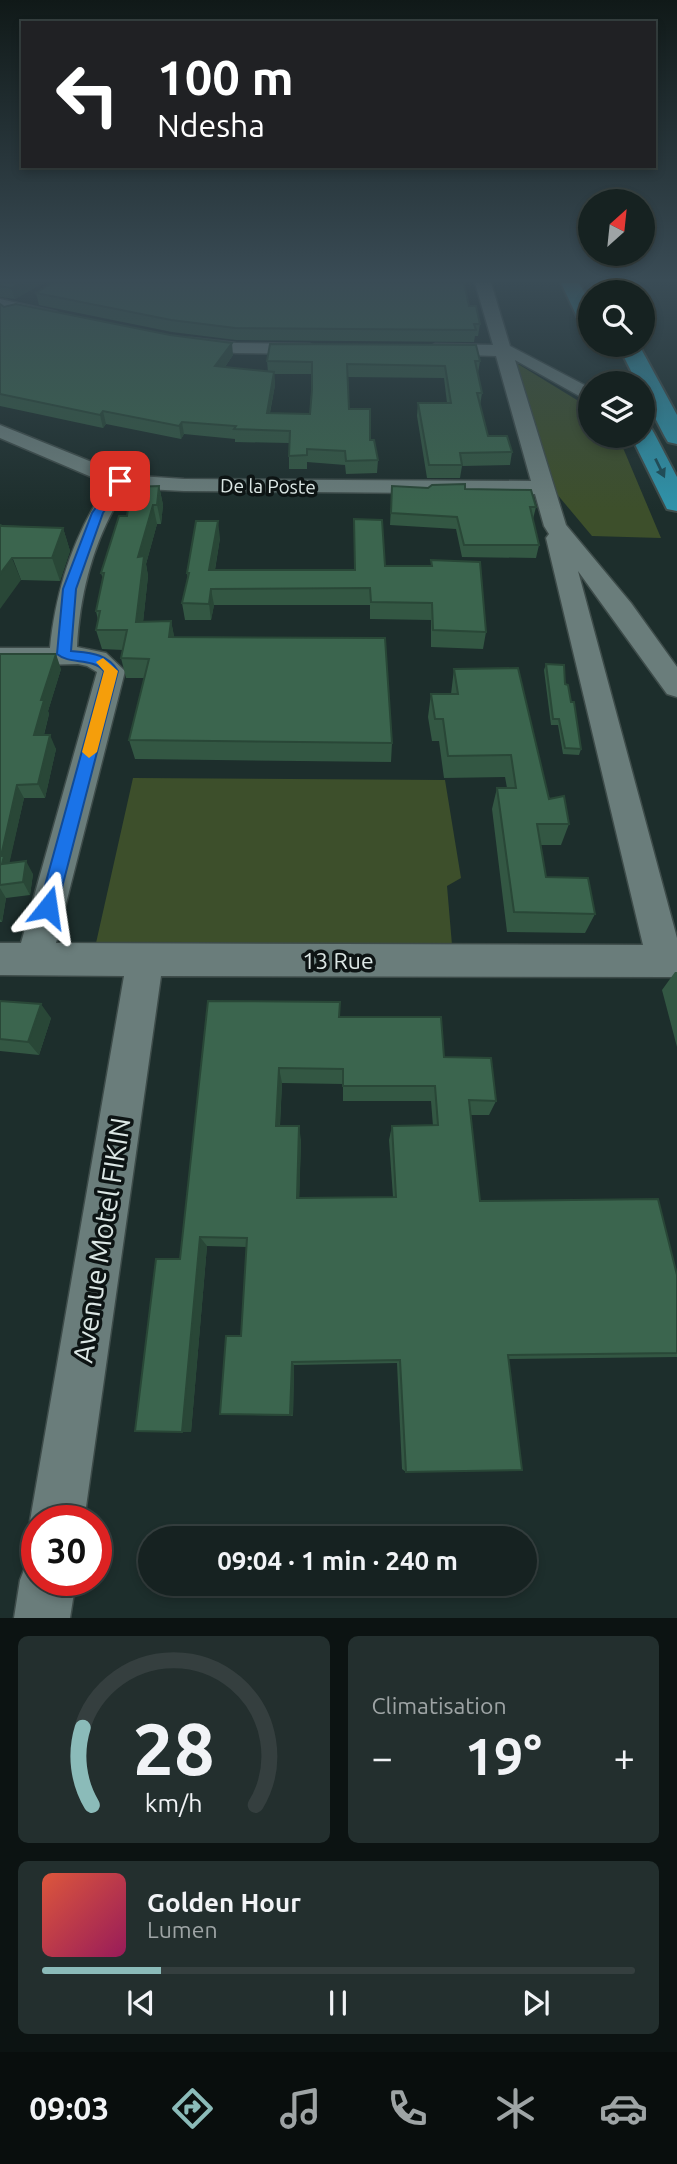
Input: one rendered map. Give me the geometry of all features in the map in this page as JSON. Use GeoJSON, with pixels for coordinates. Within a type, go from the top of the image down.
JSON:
{"type":"FeatureCollection","features":[{"type":"Feature","properties":{"kind":"highway"},"geometry":{"type":"LineString","coordinates":[[635,359],[677,437]]}},
{"type":"Feature","properties":{"kind":"highway"},"geometry":{"type":"LineString","coordinates":[[650,448],[677,503]]}},
{"type":"Feature","properties":{"kind":"street"},"geometry":{"type":"LineString","coordinates":[[506,359],[546,488],[671,961]]}},
{"type":"Feature","properties":{"kind":"street"},"geometry":{"type":"LineString","coordinates":[[525,359],[578,389]]}},
{"type":"Feature","properties":{"kind":"street","name":"De la Poste"},"geometry":{"type":"LineString","coordinates":[[0,431],[120,481],[184,485],[546,488]]}},
{"type":"Feature","properties":{"kind":"street"},"geometry":{"type":"LineString","coordinates":[[64,654],[70,589],[97,513],[120,481]]}},
{"type":"Feature","properties":{"kind":"street"},"geometry":{"type":"LineString","coordinates":[[555,526],[622,609],[677,687]]}},
{"type":"Feature","properties":{"kind":"street"},"geometry":{"type":"LineString","coordinates":[[0,657],[39,658],[64,654],[95,659],[107,664],[111,671],[17,959]]}},
{"type":"Feature","properties":{"kind":"street","name":"13 Rue"},"geometry":{"type":"LineString","coordinates":[[17,959],[671,961]]}},
{"type":"Feature","properties":{"kind":"street","name":"Avenue Motel FIKIN"},"geometry":{"type":"LineString","coordinates":[[60,1505],[145,960]]}},
{"type":"Feature","properties":{"kind":"street"},"geometry":{"type":"LineString","coordinates":[[42,1618],[45,1596]]}},
{"type":"Feature","properties":{"kind":"green space"},"geometry":{"type":"Polygon","coordinates":[[[510,364],[518,364],[578,401],[578,448],[623,448],[661,538],[592,536],[556,493],[510,364]]]}},
{"type":"Feature","properties":{"kind":"green space"},"geometry":{"type":"Polygon","coordinates":[[[133,778],[445,780],[461,878],[447,886],[452,945],[96,943],[133,778]]]}},
{"type":"Feature","properties":{"kind":"building"},"geometry":{"type":"Polygon","coordinates":[[[0,359],[221,359],[215,366],[274,372],[267,413],[310,414],[312,362],[267,361],[267,359],[479,359],[480,361],[475,361],[482,393],[477,393],[488,436],[507,436],[512,452],[460,453],[462,465],[429,465],[418,403],[451,403],[445,366],[347,364],[349,409],[370,409],[370,440],[374,440],[378,460],[346,461],[345,451],[307,449],[307,455],[289,456],[290,431],[234,429],[236,426],[182,422],[179,426],[103,411],[100,415],[0,394],[0,359]]]}},
{"type":"Feature","properties":{"kind":"building"},"geometry":{"type":"Polygon","coordinates":[[[465,484],[465,489],[531,490],[536,507],[530,507],[539,545],[464,545],[457,517],[391,513],[392,486],[428,488],[432,485],[465,484]]]}},
{"type":"Feature","properties":{"kind":"building"},"geometry":{"type":"Polygon","coordinates":[[[159,486],[157,505],[153,505],[138,557],[144,556],[136,622],[171,621],[169,637],[385,638],[392,743],[129,740],[149,659],[121,658],[127,630],[96,630],[100,611],[96,611],[104,573],[101,573],[119,516],[127,516],[131,487],[159,486]]]}},
{"type":"Feature","properties":{"kind":"building"},"geometry":{"type":"Polygon","coordinates":[[[354,519],[382,520],[385,566],[432,566],[431,560],[480,562],[486,632],[433,630],[432,603],[371,602],[370,588],[211,589],[209,604],[182,603],[196,521],[218,521],[209,570],[355,570],[354,519]]]}},
{"type":"Feature","properties":{"kind":"building"},"geometry":{"type":"Polygon","coordinates":[[[0,525],[63,528],[52,558],[12,558],[0,574],[0,525]]]}},
{"type":"Feature","properties":{"kind":"building"},"geometry":{"type":"Polygon","coordinates":[[[0,654],[56,654],[41,700],[44,700],[34,735],[50,735],[38,784],[17,785],[1,856],[4,856],[2,864],[26,861],[23,882],[0,885],[0,654]]]}},
{"type":"Feature","properties":{"kind":"building"},"geometry":{"type":"Polygon","coordinates":[[[546,664],[564,665],[565,684],[568,685],[571,702],[574,702],[581,749],[565,748],[559,719],[553,719],[546,664]]]}},
{"type":"Feature","properties":{"kind":"building"},"geometry":{"type":"Polygon","coordinates":[[[518,668],[549,799],[564,796],[569,824],[537,824],[546,877],[588,878],[595,914],[514,912],[497,788],[516,788],[511,755],[448,756],[443,719],[435,719],[431,694],[458,694],[454,669],[518,668]]]}},
{"type":"Feature","properties":{"kind":"building"},"geometry":{"type":"Polygon","coordinates":[[[0,1001],[41,1004],[28,1042],[0,1039],[0,1001]]]}},
{"type":"Feature","properties":{"kind":"building"},"geometry":{"type":"Polygon","coordinates":[[[208,1001],[340,1002],[339,1017],[441,1017],[444,1057],[491,1058],[496,1101],[469,1100],[480,1201],[658,1199],[677,1275],[677,1353],[508,1355],[522,1470],[406,1472],[400,1360],[292,1362],[290,1415],[220,1414],[226,1336],[241,1336],[247,1238],[200,1237],[182,1432],[135,1431],[156,1259],[180,1259],[208,1001]],[[279,1068],[276,1126],[299,1126],[297,1198],[396,1197],[392,1126],[438,1125],[435,1086],[343,1086],[343,1069],[279,1068]]]}},
{"type":"Feature","properties":{"kind":"slow traffic"},"geometry":{"type":"LineString","coordinates":[[89,752],[111,671],[103,662]]}},
{"type":"Feature","properties":{"kind":"route"},"geometry":{"type":"LineString","coordinates":[[48,907],[111,671],[107,664],[95,659],[64,654],[70,589],[97,513],[120,481]]}}]}
